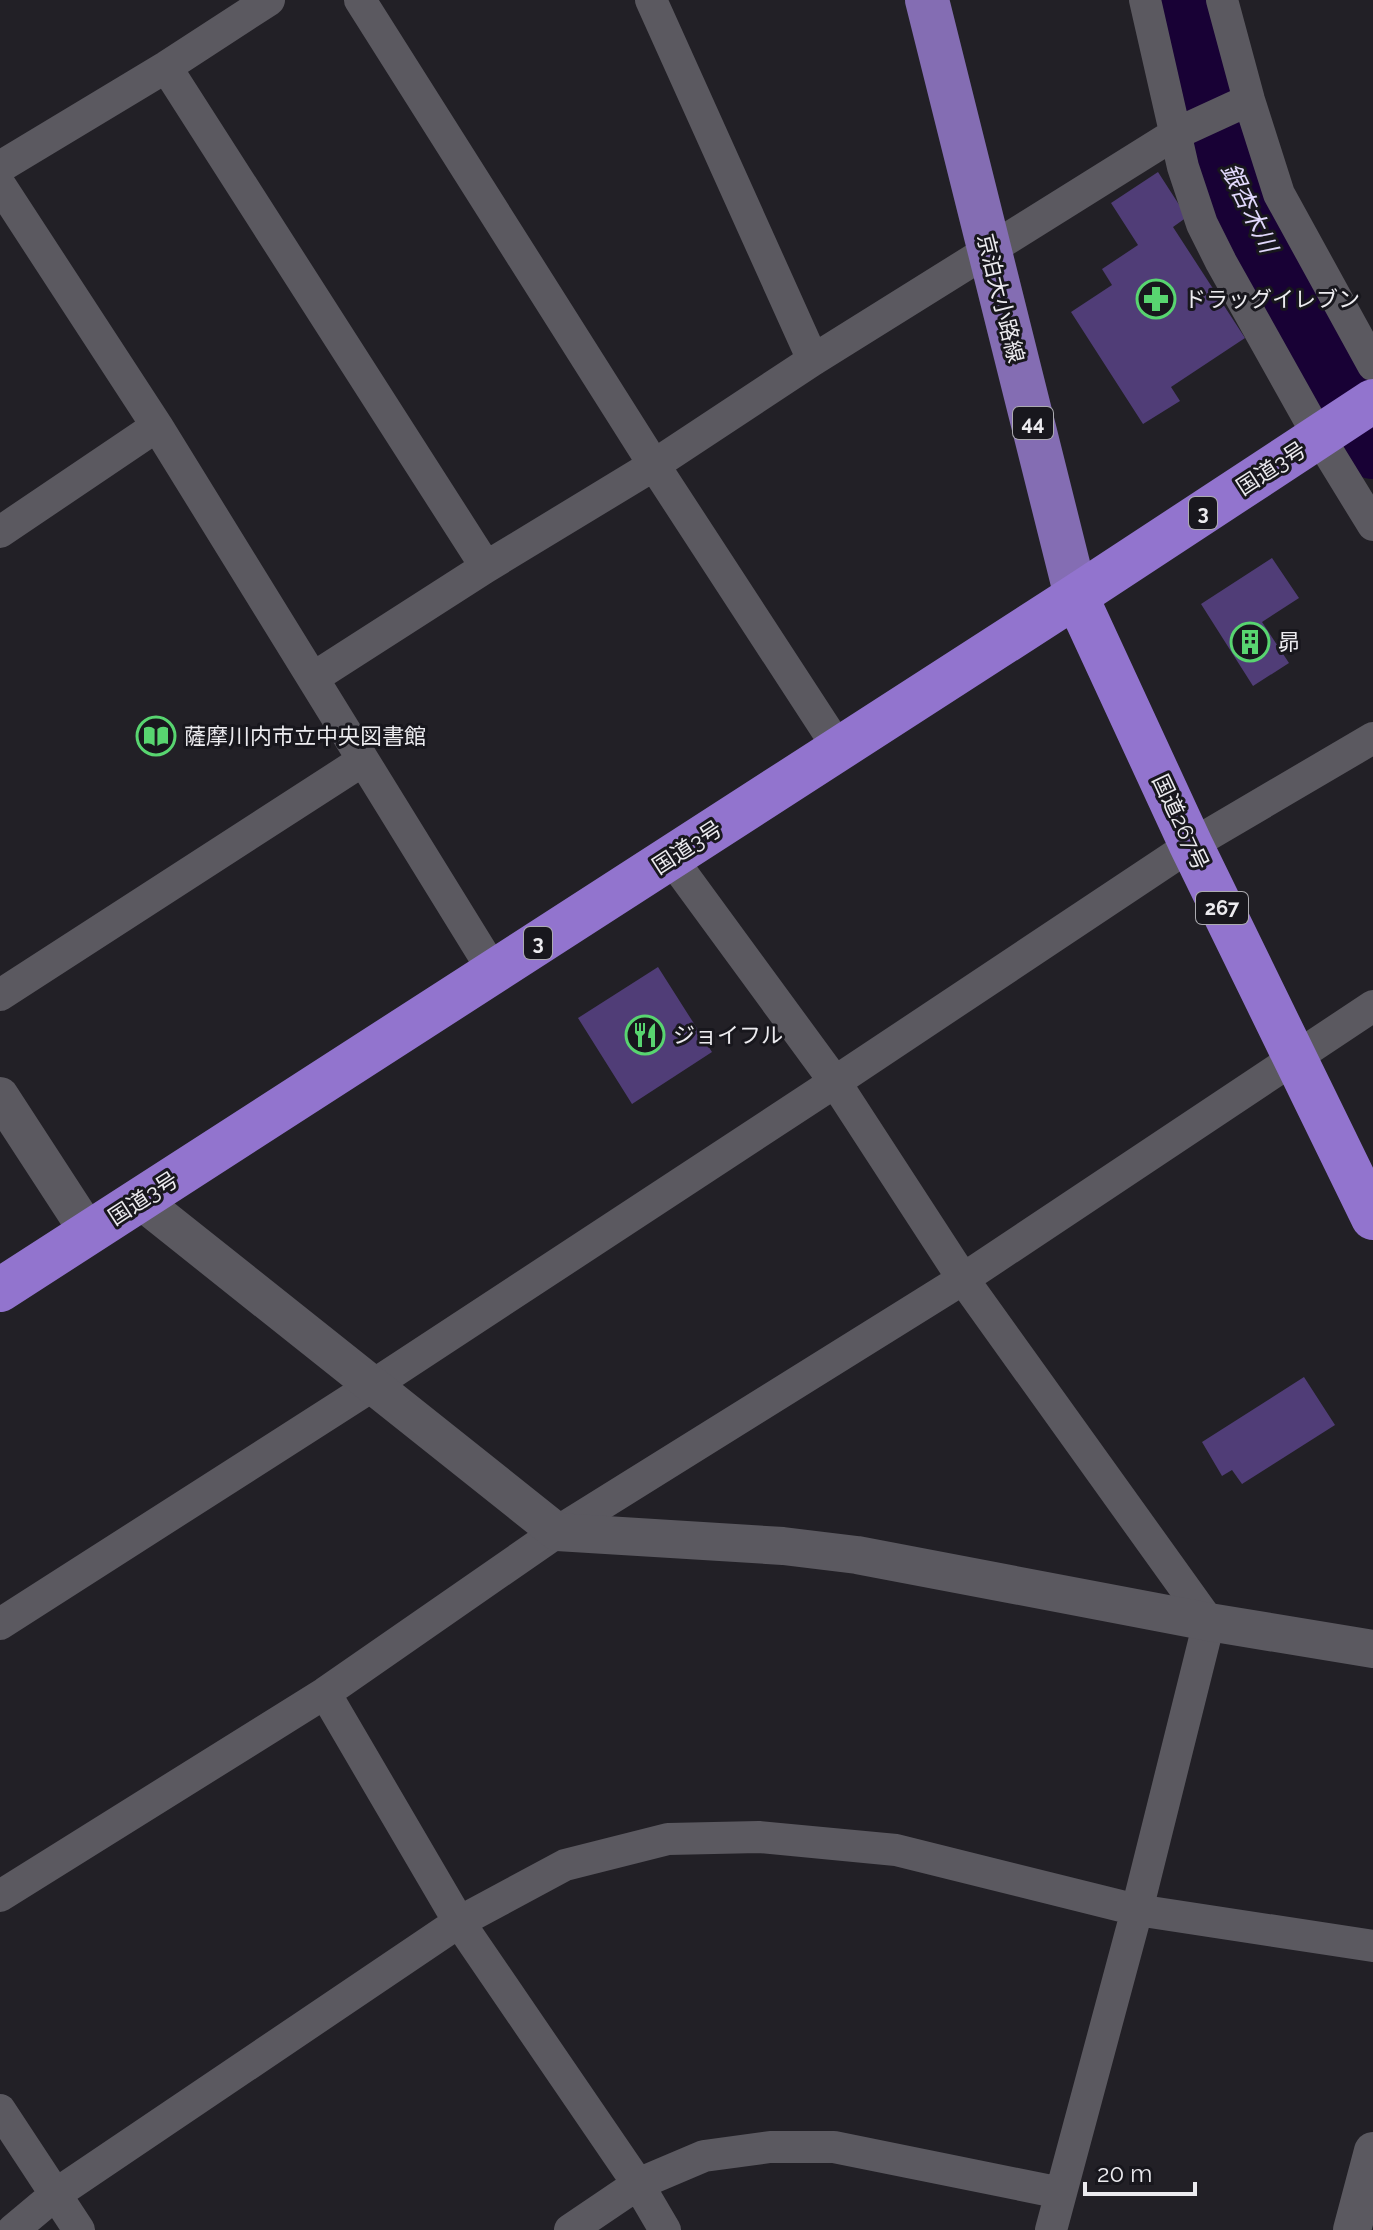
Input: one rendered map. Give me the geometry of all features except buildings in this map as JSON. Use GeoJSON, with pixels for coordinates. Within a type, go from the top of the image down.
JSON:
{"type":"FeatureCollection","features":[{"type":"Feature","properties":{"kind":"highway","name":"国道3号"},"geometry":{"type":"LineString","coordinates":[[0,1290],[1373,401]]}},
{"type":"Feature","properties":{"kind":"highway","name":"国道267号"},"geometry":{"type":"LineString","coordinates":[[1076,596],[1191,845],[1373,1218]]}},
{"type":"Feature","properties":{"kind":"main road","name":"京泊大小路線"},"geometry":{"type":"LineString","coordinates":[[927,0],[1076,596]]}},
{"type":"Feature","properties":{"kind":"street"},"geometry":{"type":"LineString","coordinates":[[0,167],[166,67],[269,0]]}},
{"type":"Feature","properties":{"kind":"street"},"geometry":{"type":"LineString","coordinates":[[360,0],[654,465],[839,749]]}},
{"type":"Feature","properties":{"kind":"street"},"geometry":{"type":"LineString","coordinates":[[651,0],[813,360]]}},
{"type":"Feature","properties":{"kind":"street"},"geometry":{"type":"LineString","coordinates":[[1145,0],[1182,131],[1183,167],[1202,224],[1221,262],[1325,433],[1373,525]]}},
{"type":"Feature","properties":{"kind":"street"},"geometry":{"type":"LineString","coordinates":[[1222,0],[1243,103],[1279,194],[1373,365]]}},
{"type":"Feature","properties":{"kind":"street"},"geometry":{"type":"LineString","coordinates":[[166,67],[486,567]]}},
{"type":"Feature","properties":{"kind":"street"},"geometry":{"type":"LineString","coordinates":[[313,678],[486,567],[654,465],[989,249],[1182,131],[1243,103]]}},
{"type":"Feature","properties":{"kind":"street"},"geometry":{"type":"LineString","coordinates":[[0,185],[157,426],[494,972]]}},
{"type":"Feature","properties":{"kind":"street"},"geometry":{"type":"LineString","coordinates":[[0,532],[157,426]]}},
{"type":"Feature","properties":{"kind":"street"},"geometry":{"type":"LineString","coordinates":[[0,1624],[375,1384],[1191,845],[1373,738]]}},
{"type":"Feature","properties":{"kind":"street"},"geometry":{"type":"LineString","coordinates":[[0,995],[362,761]]}},
{"type":"Feature","properties":{"kind":"street"},"geometry":{"type":"LineString","coordinates":[[671,858],[835,1082],[963,1279],[1209,1622],[1137,1910],[1051,2230]]}},
{"type":"Feature","properties":{"kind":"street"},"geometry":{"type":"LineString","coordinates":[[0,1896],[325,1693],[557,1532],[963,1279],[1373,1006]]}},
{"type":"Feature","properties":{"kind":"street"},"geometry":{"type":"LineString","coordinates":[[0,1096],[89,1233]]}},
{"type":"Feature","properties":{"kind":"street"},"geometry":{"type":"LineString","coordinates":[[140,1200],[375,1384],[557,1532],[783,1546],[857,1555],[1209,1622],[1373,1649]]}},
{"type":"Feature","properties":{"kind":"street"},"geometry":{"type":"LineString","coordinates":[[325,1693],[459,1922],[638,2184],[665,2230]]}},
{"type":"Feature","properties":{"kind":"street"},"geometry":{"type":"LineString","coordinates":[[13,2230],[56,2194],[459,1922],[565,1865],[668,1839],[744,1837],[896,1850],[1137,1910],[1373,1946]]}},
{"type":"Feature","properties":{"kind":"street"},"geometry":{"type":"LineString","coordinates":[[0,2110],[79,2230]]}},
{"type":"Feature","properties":{"kind":"street"},"geometry":{"type":"LineString","coordinates":[[570,2230],[638,2184],[704,2156],[770,2147],[834,2147],[1061,2193]]}},
{"type":"Feature","properties":{"kind":"street"},"geometry":{"type":"LineString","coordinates":[[1352,2230],[1373,2151]]}},
{"type":"Feature","properties":{"kind":"waterway","name":"銀杏木川"},"geometry":{"type":"LineString","coordinates":[[1181,0],[1229,176],[1332,376],[1373,446]]}},
{"type":"Feature","properties":{"kind":"place","name":"ドラッグイレブン"},"geometry":{"type":"Point","coordinates":[1156,299]}},
{"type":"Feature","properties":{"kind":"place","name":"昴"},"geometry":{"type":"Point","coordinates":[1250,642]}},
{"type":"Feature","properties":{"kind":"place","name":"薩摩川内市立中央図書館"},"geometry":{"type":"Point","coordinates":[156,736]}},
{"type":"Feature","properties":{"kind":"place","name":"ジョイフル"},"geometry":{"type":"Point","coordinates":[645,1035]}}]}
